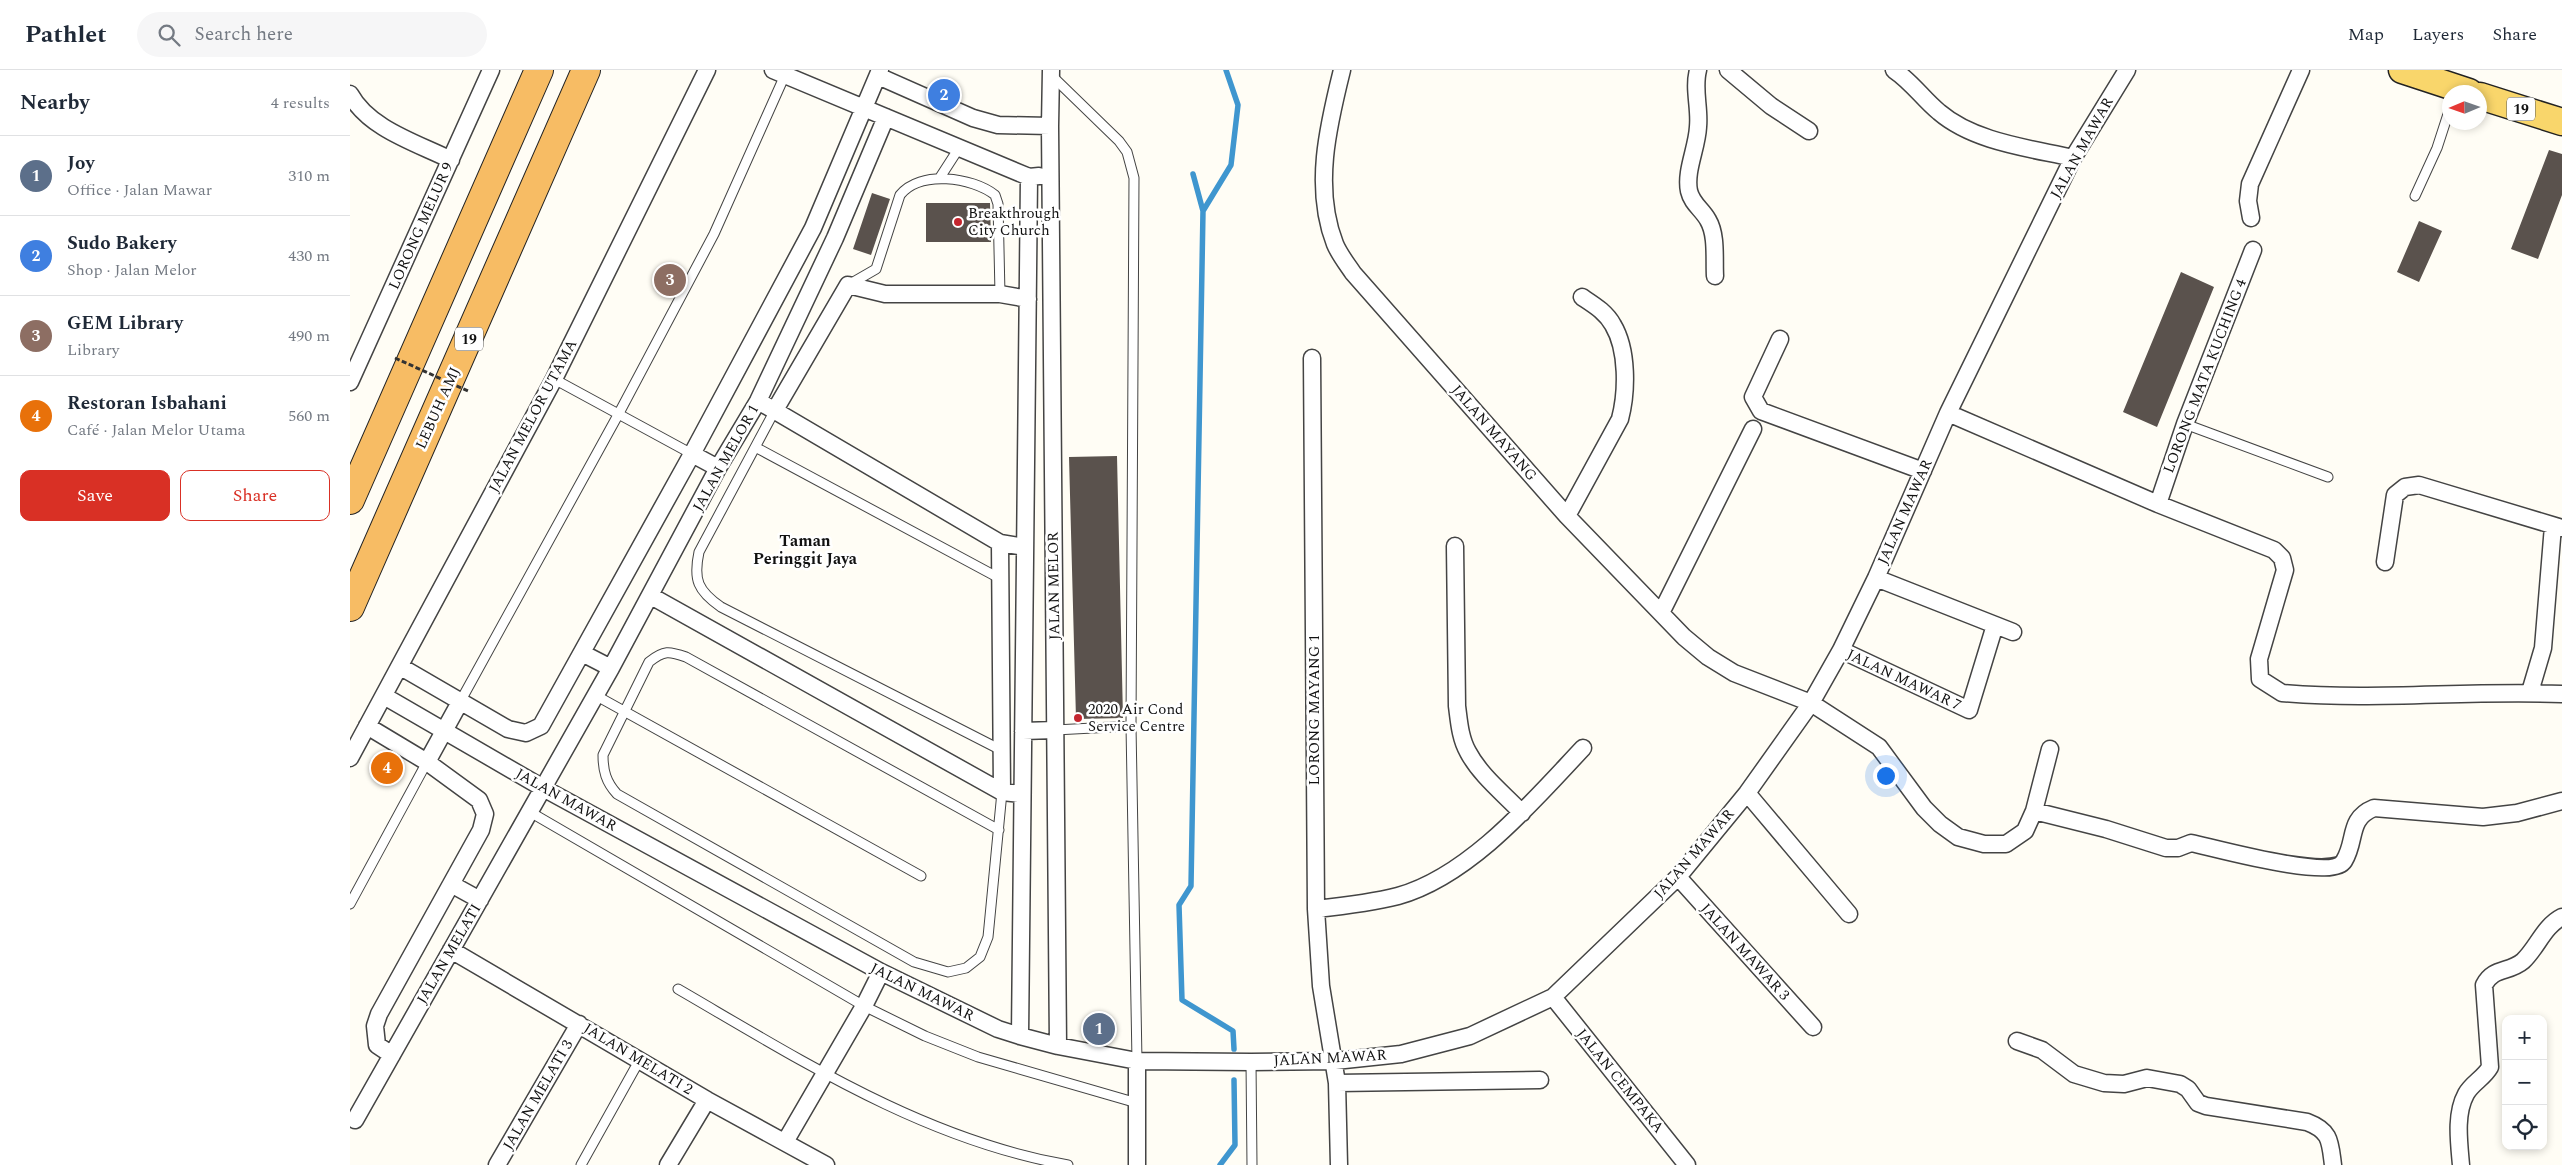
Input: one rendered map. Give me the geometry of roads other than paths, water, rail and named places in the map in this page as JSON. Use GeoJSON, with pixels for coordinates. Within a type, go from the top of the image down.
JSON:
{"type":"FeatureCollection","features":[{"type":"Feature","properties":{"kind":"highway"},"geometry":{"type":"LineString","coordinates":[[350,500],[539,70]]}},
{"type":"Feature","properties":{"kind":"highway","name":"LEBUH AMJ"},"geometry":{"type":"LineString","coordinates":[[350,607],[586,70]]}},
{"type":"Feature","properties":{"kind":"main road","name":"19"},"geometry":{"type":"LineString","coordinates":[[2402,70],[2442,87]]}},
{"type":"Feature","properties":{"kind":"main road","name":"19"},"geometry":{"type":"LineString","coordinates":[[2487,102],[2562,122]]}},
{"type":"Feature","properties":{"kind":"street","name":"LORONG MELUR 9"},"geometry":{"type":"LineString","coordinates":[[350,382],[491,70]]}},
{"type":"Feature","properties":{"kind":"street","name":"JALAN MELOR UTAMA"},"geometry":{"type":"LineString","coordinates":[[350,758],[366,726],[401,667],[554,378],[707,70]]}},
{"type":"Feature","properties":{"kind":"street","name":"JALAN MAYANG"},"geometry":{"type":"LineString","coordinates":[[1342,70],[1328,135],[1324,177],[1326,211],[1335,245],[1353,273],[1567,516],[1684,637],[1708,657],[1728,669],[1811,703],[1879,748],[1924,808],[1940,824],[1958,837],[1984,844],[2006,844],[2025,831],[2034,811],[2050,749]]}},
{"type":"Feature","properties":{"kind":"street"},"geometry":{"type":"LineString","coordinates":[[1698,70],[1699,124],[1696,148],[1690,170],[1689,191],[1696,207],[1708,220],[1713,237],[1715,276]]}},
{"type":"Feature","properties":{"kind":"street"},"geometry":{"type":"LineString","coordinates":[[1728,70],[1771,106],[1809,131]]}},
{"type":"Feature","properties":{"kind":"street"},"geometry":{"type":"LineString","coordinates":[[1894,70],[1908,79],[1939,113],[1963,127],[1988,137],[2073,158]]}},
{"type":"Feature","properties":{"kind":"street","name":"JALAN MAWAR"},"geometry":{"type":"LineString","coordinates":[[384,696],[543,788],[880,972],[998,1029],[1020,1036],[1058,1046],[1137,1061],[1251,1062],[1336,1061],[1401,1054],[1470,1036],[1553,997],[1678,878],[1747,793],[1811,703],[1841,650],[1876,578],[1948,414],[2073,158],[2127,70]]}},
{"type":"Feature","properties":{"kind":"street"},"geometry":{"type":"LineString","coordinates":[[2250,218],[2248,201],[2250,184],[2301,70]]}},
{"type":"Feature","properties":{"kind":"street","name":"JALAN MELOR"},"geometry":{"type":"LineString","coordinates":[[1051,72],[1050,176],[1058,1046]]}},
{"type":"Feature","properties":{"kind":"street"},"geometry":{"type":"LineString","coordinates":[[779,73],[1029,177],[1050,176]]}},
{"type":"Feature","properties":{"kind":"street"},"geometry":{"type":"LineString","coordinates":[[401,667],[508,729],[526,733],[541,726],[692,454],[812,228],[879,73],[973,118],[998,125],[1050,126]]}},
{"type":"Feature","properties":{"kind":"street"},"geometry":{"type":"LineString","coordinates":[[350,94],[366,115],[380,125],[451,160]]}},
{"type":"Feature","properties":{"kind":"street","name":"JALAN MELOR 1"},"geometry":{"type":"LineString","coordinates":[[543,788],[651,596],[718,468],[758,401],[835,238],[886,117]]}},
{"type":"Feature","properties":{"kind":"street","name":"JALAN MELOR"},"geometry":{"type":"LineString","coordinates":[[1020,1036],[1029,177]]}},
{"type":"Feature","properties":{"kind":"street","name":"LORONG MATA KUCHING 4"},"geometry":{"type":"LineString","coordinates":[[2158,504],[2185,424],[2252,250]]}},
{"type":"Feature","properties":{"kind":"street"},"geometry":{"type":"LineString","coordinates":[[775,410],[848,285],[885,294],[910,296],[1000,294],[1028,298]]}},
{"type":"Feature","properties":{"kind":"street"},"geometry":{"type":"LineString","coordinates":[[1567,516],[1620,419],[1624,402],[1622,351],[1614,325],[1601,309],[1582,297]]}},
{"type":"Feature","properties":{"kind":"street"},"geometry":{"type":"LineString","coordinates":[[1780,339],[1753,397],[1761,411],[1923,471]]}},
{"type":"Feature","properties":{"kind":"street","name":"LORONG MAYANG 1"},"geometry":{"type":"LineString","coordinates":[[1312,358],[1316,908],[1321,986],[1336,1061],[1339,1165]]}},
{"type":"Feature","properties":{"kind":"street"},"geometry":{"type":"LineString","coordinates":[[758,401],[1000,543],[1025,547]]}},
{"type":"Feature","properties":{"kind":"street"},"geometry":{"type":"LineString","coordinates":[[1948,414],[2158,504],[2274,550],[2282,558],[2285,570],[2259,659],[2260,679],[2269,687],[2282,693],[2369,697],[2530,692],[2562,694]]}},
{"type":"Feature","properties":{"kind":"street"},"geometry":{"type":"LineString","coordinates":[[1661,613],[1753,429]]}},
{"type":"Feature","properties":{"kind":"street"},"geometry":{"type":"LineString","coordinates":[[1026,440],[1052,440]]}},
{"type":"Feature","properties":{"kind":"street"},"geometry":{"type":"LineString","coordinates":[[692,454],[718,468]]}},
{"type":"Feature","properties":{"kind":"street"},"geometry":{"type":"LineString","coordinates":[[2385,562],[2396,496],[2405,487],[2419,484],[2557,527],[2542,648],[2530,692]]}},
{"type":"Feature","properties":{"kind":"street"},"geometry":{"type":"LineString","coordinates":[[1000,543],[1002,792]]}},
{"type":"Feature","properties":{"kind":"street"},"geometry":{"type":"LineString","coordinates":[[1455,546],[1457,706],[1460,730],[1467,751],[1477,766],[1522,813]]}},
{"type":"Feature","properties":{"kind":"street"},"geometry":{"type":"LineString","coordinates":[[1876,578],[2013,632]]}},
{"type":"Feature","properties":{"kind":"street"},"geometry":{"type":"LineString","coordinates":[[651,596],[1002,792],[1022,794]]}},
{"type":"Feature","properties":{"kind":"street","name":"JALAN MAWAR 7"},"geometry":{"type":"LineString","coordinates":[[1841,650],[1969,710],[1995,625]]}},
{"type":"Feature","properties":{"kind":"street"},"geometry":{"type":"LineString","coordinates":[[582,653],[611,668]]}},
{"type":"Feature","properties":{"kind":"street"},"geometry":{"type":"LineString","coordinates":[[427,762],[460,702]]}},
{"type":"Feature","properties":{"kind":"street"},"geometry":{"type":"LineString","coordinates":[[366,726],[427,762],[479,800],[485,814],[481,830],[377,1020],[375,1026],[377,1045],[392,1055]]}},
{"type":"Feature","properties":{"kind":"street"},"geometry":{"type":"LineString","coordinates":[[1023,731],[1055,730]]}},
{"type":"Feature","properties":{"kind":"street"},"geometry":{"type":"LineString","coordinates":[[1316,908],[1357,905],[1400,896],[1437,879],[1478,852],[1522,813],[1584,748]]}},
{"type":"Feature","properties":{"kind":"street","name":"JALAN MELATI"},"geometry":{"type":"LineString","coordinates":[[355,1120],[543,788]]}},
{"type":"Feature","properties":{"kind":"street"},"geometry":{"type":"LineString","coordinates":[[1747,793],[1849,914]]}},
{"type":"Feature","properties":{"kind":"street"},"geometry":{"type":"LineString","coordinates":[[2034,811],[2106,828],[2166,848],[2178,848],[2191,843],[2298,866],[2330,869],[2342,864],[2345,859],[2355,822],[2361,813],[2374,808],[2483,817],[2517,813],[2562,801]]}},
{"type":"Feature","properties":{"kind":"street","name":"JALAN MAWAR 3"},"geometry":{"type":"LineString","coordinates":[[1678,878],[1813,1028]]}},
{"type":"Feature","properties":{"kind":"street"},"geometry":{"type":"LineString","coordinates":[[451,884],[480,900]]}},
{"type":"Feature","properties":{"kind":"street"},"geometry":{"type":"LineString","coordinates":[[2461,1165],[2458,1128],[2463,1102],[2467,1092],[2486,1076],[2490,1067],[2484,985],[2488,977],[2495,971],[2515,966],[2524,960],[2550,926],[2562,917]]}},
{"type":"Feature","properties":{"kind":"street","name":"JALAN MELATI 2"},"geometry":{"type":"LineString","coordinates":[[451,950],[707,1100],[826,1165]]}},
{"type":"Feature","properties":{"kind":"street"},"geometry":{"type":"LineString","coordinates":[[785,1142],[864,1006],[880,972]]}},
{"type":"Feature","properties":{"kind":"street","name":"JALAN CEMPAKA"},"geometry":{"type":"LineString","coordinates":[[1553,997],[1688,1165]]}},
{"type":"Feature","properties":{"kind":"street","name":"JALAN MELATI 3"},"geometry":{"type":"LineString","coordinates":[[497,1165],[579,1024]]}},
{"type":"Feature","properties":{"kind":"street"},"geometry":{"type":"LineString","coordinates":[[2017,1041],[2042,1050],[2074,1074],[2104,1083],[2124,1084],[2147,1078],[2159,1079],[2180,1084],[2188,1089],[2198,1103],[2206,1106],[2307,1122],[2318,1126],[2327,1134],[2333,1165]]}},
{"type":"Feature","properties":{"kind":"street"},"geometry":{"type":"LineString","coordinates":[[1401,1054],[1402,1081]]}},
{"type":"Feature","properties":{"kind":"street"},"geometry":{"type":"LineString","coordinates":[[1137,1061],[1137,1165]]}},
{"type":"Feature","properties":{"kind":"street"},"geometry":{"type":"LineString","coordinates":[[1337,1083],[1540,1080]]}},
{"type":"Feature","properties":{"kind":"street"},"geometry":{"type":"LineString","coordinates":[[668,1165],[707,1100]]}},
{"type":"Feature","properties":{"kind":"lane"},"geometry":{"type":"LineString","coordinates":[[1051,72],[1127,152],[1134,178],[1130,726],[1137,1061]]}},
{"type":"Feature","properties":{"kind":"lane"},"geometry":{"type":"LineString","coordinates":[[460,702],[618,415],[714,234],[779,73]]}},
{"type":"Feature","properties":{"kind":"lane"},"geometry":{"type":"LineString","coordinates":[[2415,196],[2445,130]]}},
{"type":"Feature","properties":{"kind":"lane"},"geometry":{"type":"LineString","coordinates":[[939,179],[959,148]]}},
{"type":"Feature","properties":{"kind":"lane"},"geometry":{"type":"LineString","coordinates":[[848,285],[876,269],[900,195],[907,187],[939,179],[974,184],[994,195],[998,204],[1000,294]]}},
{"type":"Feature","properties":{"kind":"lane"},"geometry":{"type":"LineString","coordinates":[[554,378],[618,415],[692,454]]}},
{"type":"Feature","properties":{"kind":"lane"},"geometry":{"type":"LineString","coordinates":[[775,410],[757,448],[699,552],[695,570],[699,585],[708,598],[721,607],[1002,750]]}},
{"type":"Feature","properties":{"kind":"lane"},"geometry":{"type":"LineString","coordinates":[[2185,424],[2328,477]]}},
{"type":"Feature","properties":{"kind":"lane"},"geometry":{"type":"LineString","coordinates":[[757,448],[999,578]]}},
{"type":"Feature","properties":{"kind":"lane"},"geometry":{"type":"LineString","coordinates":[[999,830],[680,655],[660,653],[649,662],[603,755],[603,770],[609,784],[618,794],[914,962],[948,972],[966,968],[980,957],[988,937],[999,830],[1002,792]]}},
{"type":"Feature","properties":{"kind":"lane"},"geometry":{"type":"LineString","coordinates":[[595,695],[921,876]]}},
{"type":"Feature","properties":{"kind":"lane"},"geometry":{"type":"LineString","coordinates":[[1055,730],[1130,726]]}},
{"type":"Feature","properties":{"kind":"lane"},"geometry":{"type":"LineString","coordinates":[[350,904],[427,762]]}},
{"type":"Feature","properties":{"kind":"lane"},"geometry":{"type":"LineString","coordinates":[[530,812],[864,1006],[925,1036],[978,1057],[1137,1103]]}},
{"type":"Feature","properties":{"kind":"lane"},"geometry":{"type":"LineString","coordinates":[[678,989],[825,1074],[896,1111],[970,1139],[1036,1159],[1068,1165]]}},
{"type":"Feature","properties":{"kind":"lane"},"geometry":{"type":"LineString","coordinates":[[581,1165],[639,1061]]}},
{"type":"Feature","properties":{"kind":"lane"},"geometry":{"type":"LineString","coordinates":[[1251,1062],[1252,1165]]}},
{"type":"Feature","properties":{"kind":"waterway"},"geometry":{"type":"LineString","coordinates":[[1226,70],[1238,105],[1231,165],[1203,211],[1191,886],[1179,905],[1182,1000],[1233,1031],[1234,1049]]}},
{"type":"Feature","properties":{"kind":"waterway"},"geometry":{"type":"LineString","coordinates":[[1193,174],[1203,211]]}},
{"type":"Feature","properties":{"kind":"waterway"},"geometry":{"type":"LineString","coordinates":[[1220,1165],[1235,1145],[1234,1080]]}},
{"type":"Feature","properties":{"kind":"place","name":"Sudo Bakery"},"geometry":{"type":"Point","coordinates":[944,95]}},
{"type":"Feature","properties":{"kind":"place","name":"Breakthrough City Church"},"geometry":{"type":"Point","coordinates":[958,222]}},
{"type":"Feature","properties":{"kind":"place","name":"GEM Library"},"geometry":{"type":"Point","coordinates":[670,280]}},
{"type":"Feature","properties":{"kind":"place","name":"2020 Air Cond Service Centre"},"geometry":{"type":"Point","coordinates":[1078,718]}},
{"type":"Feature","properties":{"kind":"place","name":"Restoran Isbahani"},"geometry":{"type":"Point","coordinates":[387,768]}},
{"type":"Feature","properties":{"kind":"place","name":"Joy"},"geometry":{"type":"Point","coordinates":[1099,1029]}},
{"type":"Feature","properties":{"kind":"district","name":"Taman Peringgit Jaya"},"geometry":{"type":"Point","coordinates":[805,550]}}]}
